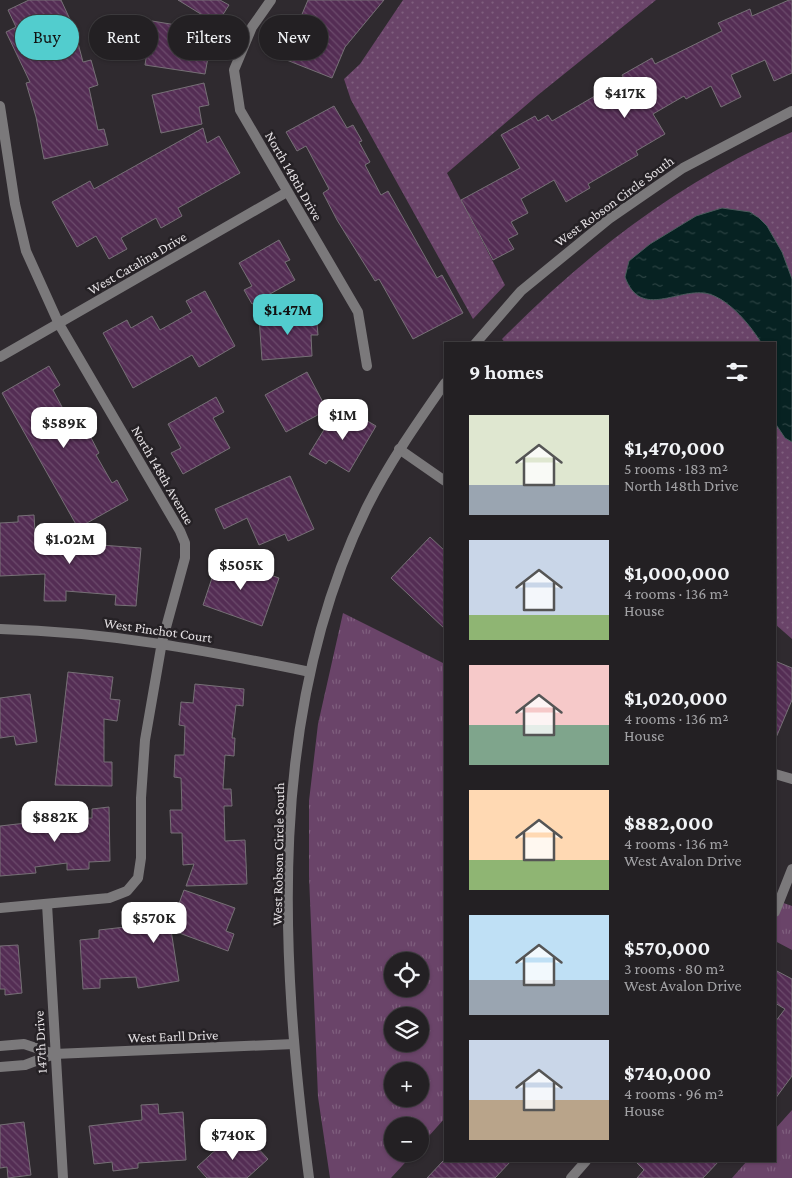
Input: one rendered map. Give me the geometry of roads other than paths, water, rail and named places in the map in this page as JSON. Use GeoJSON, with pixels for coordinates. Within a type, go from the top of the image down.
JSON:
{"type":"FeatureCollection","features":[{"type":"Feature","properties":{"kind":"street","name":"North 148th Drive"},"geometry":{"type":"LineString","coordinates":[[271,0],[252,27],[234,70],[240,110],[286,192],[358,312],[367,366]]}},
{"type":"Feature","properties":{"kind":"street","name":"North 148th Avenue"},"geometry":{"type":"LineString","coordinates":[[0,108],[15,204],[26,251],[59,324],[180,532],[184,543],[185,558],[162,642],[150,706],[142,767],[141,858],[138,878],[127,891],[109,898],[47,904]]}},
{"type":"Feature","properties":{"kind":"street","name":"West Robson Circle South"},"geometry":{"type":"LineString","coordinates":[[477,342],[521,291],[609,219],[683,168],[792,112]]}},
{"type":"Feature","properties":{"kind":"street","name":"West Catalina Drive"},"geometry":{"type":"LineString","coordinates":[[0,357],[286,192]]}},
{"type":"Feature","properties":{"kind":"street","name":"West Robson Circle South"},"geometry":{"type":"LineString","coordinates":[[309,1178],[294,1044],[288,879],[290,804],[298,740],[310,672],[341,567],[368,506],[399,449],[444,384]]}},
{"type":"Feature","properties":{"kind":"street"},"geometry":{"type":"LineString","coordinates":[[399,449],[444,480]]}},
{"type":"Feature","properties":{"kind":"street","name":"West Pinchot Court"},"geometry":{"type":"LineString","coordinates":[[0,629],[93,634],[162,642],[310,672]]}},
{"type":"Feature","properties":{"kind":"street"},"geometry":{"type":"LineString","coordinates":[[776,774],[792,779]]}},
{"type":"Feature","properties":{"kind":"street"},"geometry":{"type":"LineString","coordinates":[[776,909],[792,869]]}},
{"type":"Feature","properties":{"kind":"street"},"geometry":{"type":"LineString","coordinates":[[0,908],[47,904]]}},
{"type":"Feature","properties":{"kind":"street","name":"147th Drive"},"geometry":{"type":"LineString","coordinates":[[47,904],[54,1054],[63,1178]]}},
{"type":"Feature","properties":{"kind":"street","name":"West Earll Drive"},"geometry":{"type":"LineString","coordinates":[[0,1046],[24,1044],[54,1054]]}},
{"type":"Feature","properties":{"kind":"street","name":"West Earll Drive"},"geometry":{"type":"LineString","coordinates":[[0,1067],[25,1065],[54,1054],[294,1044]]}},
{"type":"Feature","properties":{"kind":"street"},"geometry":{"type":"LineString","coordinates":[[571,1178],[585,1162]]}},
{"type":"Feature","properties":{"kind":"water"},"geometry":{"type":"Polygon","coordinates":[[[722,208],[750,212],[767,226],[782,252],[792,279],[792,442],[785,438],[776,424],[776,342],[761,342],[739,314],[717,297],[697,293],[651,300],[641,297],[632,290],[625,277],[629,261],[650,244],[696,216],[722,208]]]}}]}
